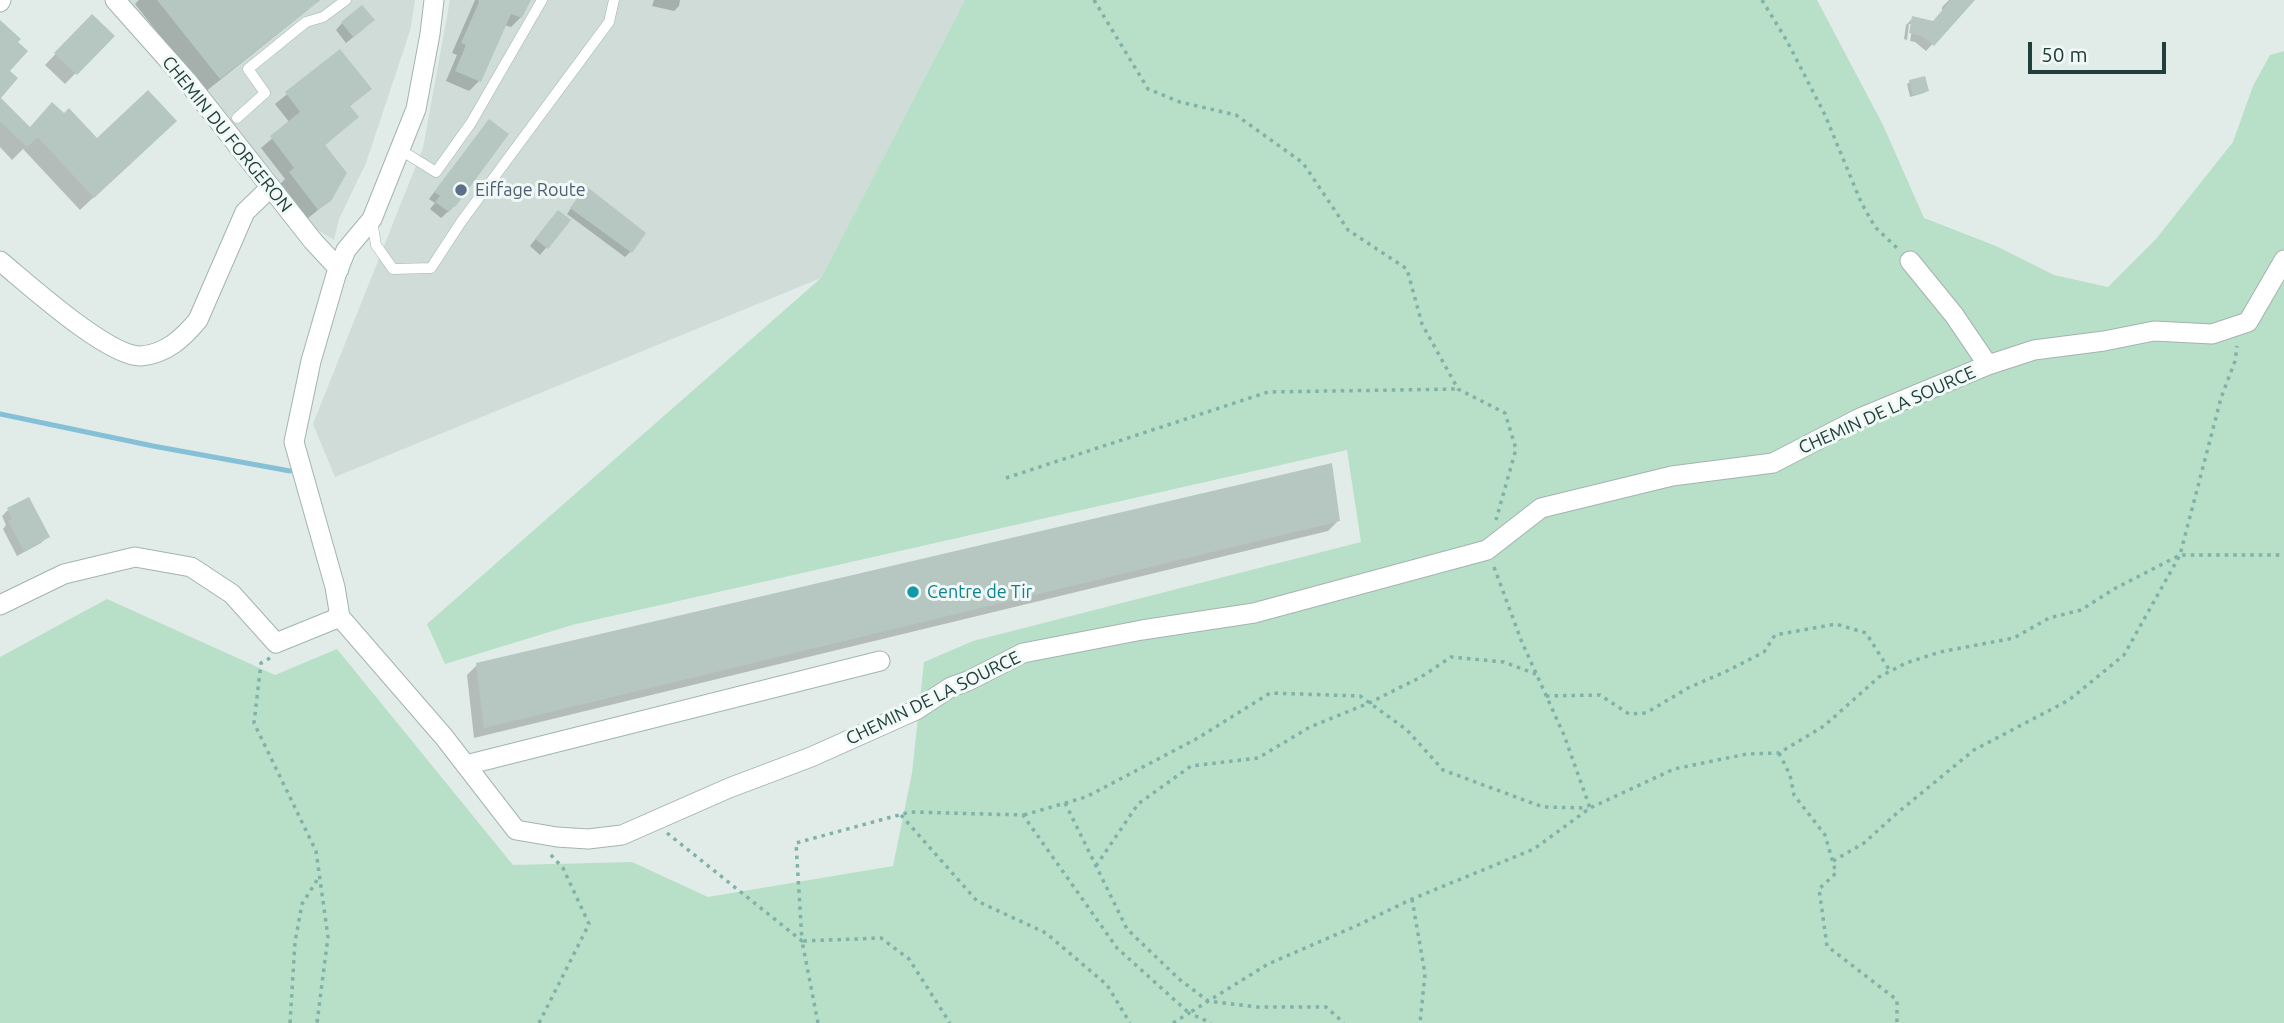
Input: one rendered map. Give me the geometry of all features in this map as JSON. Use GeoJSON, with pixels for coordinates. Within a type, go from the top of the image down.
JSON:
{"type":"FeatureCollection","features":[{"type":"Feature","properties":{"kind":"street","name":"CHEMIN DU FORGERON"},"geometry":{"type":"LineString","coordinates":[[115,0],[187,81],[338,269]]}},
{"type":"Feature","properties":{"kind":"street"},"geometry":{"type":"LineString","coordinates":[[0,605],[64,574],[135,557],[191,567],[232,594],[276,643],[340,617],[335,587],[294,442],[311,361],[338,269],[346,250],[372,219],[416,108],[434,0]]}},
{"type":"Feature","properties":{"kind":"street"},"geometry":{"type":"LineString","coordinates":[[0,261],[92,334],[122,352],[139,356],[157,352],[172,346],[198,320],[245,212],[271,187]]}},
{"type":"Feature","properties":{"kind":"street"},"geometry":{"type":"LineString","coordinates":[[2240,325],[2248,322],[2284,260]]}},
{"type":"Feature","properties":{"kind":"street"},"geometry":{"type":"LineString","coordinates":[[1910,261],[1954,315],[1989,365]]}},
{"type":"Feature","properties":{"kind":"street","name":"CHEMIN DE LA SOURCE"},"geometry":{"type":"LineString","coordinates":[[340,617],[466,765],[516,830],[557,837],[599,838],[622,835],[729,788],[811,757],[916,710],[951,687],[1023,653],[1254,612],[1487,550],[1541,508],[1672,476],[1773,463],[1860,418],[1989,365],[2034,350],[2154,331],[2212,334],[2240,325]]}},
{"type":"Feature","properties":{"kind":"street"},"geometry":{"type":"LineString","coordinates":[[466,765],[880,661]]}},
{"type":"Feature","properties":{"kind":"lane"},"geometry":{"type":"LineString","coordinates":[[237,118],[265,93],[248,69],[306,22],[323,17],[346,0]]}},
{"type":"Feature","properties":{"kind":"lane"},"geometry":{"type":"LineString","coordinates":[[399,149],[436,172],[471,123],[542,0]]}},
{"type":"Feature","properties":{"kind":"lane"},"geometry":{"type":"LineString","coordinates":[[372,219],[376,245],[393,269],[431,268],[461,222],[609,22],[614,0]]}},
{"type":"Feature","properties":{"kind":"path"},"geometry":{"type":"LineString","coordinates":[[1094,0],[1148,89],[1180,102],[1236,115],[1303,163],[1348,230],[1407,269],[1422,324],[1458,389]]}},
{"type":"Feature","properties":{"kind":"path"},"geometry":{"type":"LineString","coordinates":[[1762,0],[1787,41],[1825,115],[1847,170],[1875,228],[1910,261]]}},
{"type":"Feature","properties":{"kind":"path"},"geometry":{"type":"LineString","coordinates":[[1833,861],[1864,843],[1973,750],[2069,700],[2124,655],[2180,555],[2221,398],[2235,361],[2240,325]]}},
{"type":"Feature","properties":{"kind":"path"},"geometry":{"type":"LineString","coordinates":[[1006,478],[1268,392],[1458,389],[1505,413],[1516,449],[1487,550],[1521,640],[1564,736],[1590,808]]}},
{"type":"Feature","properties":{"kind":"path"},"geometry":{"type":"LineString","coordinates":[[1173,1023],[1268,964],[1412,899],[1535,849],[1590,808],[1674,769],[1747,754],[1779,753],[1824,726],[1879,677],[1906,663],[1940,652],[2014,638],[2049,618],[2081,610],[2114,589],[2180,555],[2284,555]]}},
{"type":"Feature","properties":{"kind":"path"},"geometry":{"type":"LineString","coordinates":[[1546,696],[1600,695],[1629,714],[1646,713],[1688,688],[1763,652],[1774,635],[1836,624],[1866,633],[1890,671]]}},
{"type":"Feature","properties":{"kind":"path"},"geometry":{"type":"LineString","coordinates":[[272,657],[261,663],[254,723],[316,850],[328,937],[317,1023]]}},
{"type":"Feature","properties":{"kind":"path"},"geometry":{"type":"LineString","coordinates":[[1096,866],[1138,804],[1191,766],[1258,758],[1310,727],[1369,703],[1421,677],[1451,657],[1504,662],[1536,674]]}},
{"type":"Feature","properties":{"kind":"path"},"geometry":{"type":"LineString","coordinates":[[818,1023],[802,941],[796,843],[909,812],[1023,815],[1086,797],[1198,737],[1270,693],[1360,696],[1408,730],[1443,770],[1543,807],[1590,808]]}},
{"type":"Feature","properties":{"kind":"path"},"geometry":{"type":"LineString","coordinates":[[1779,753],[1790,775],[1794,795],[1825,835],[1836,873],[1819,889],[1827,946],[1897,1000],[1897,1023]]}},
{"type":"Feature","properties":{"kind":"path"},"geometry":{"type":"LineString","coordinates":[[1065,803],[1127,929],[1179,979],[1208,1001],[1257,1007],[1326,1007],[1343,1023]]}},
{"type":"Feature","properties":{"kind":"path"},"geometry":{"type":"LineString","coordinates":[[901,815],[977,901],[1046,933],[1107,985],[1130,1023]]}},
{"type":"Feature","properties":{"kind":"path"},"geometry":{"type":"LineString","coordinates":[[1023,815],[1117,948],[1189,1013],[1212,1023]]}},
{"type":"Feature","properties":{"kind":"path"},"geometry":{"type":"LineString","coordinates":[[653,822],[802,941],[881,938],[909,959],[950,1023]]}},
{"type":"Feature","properties":{"kind":"path"},"geometry":{"type":"LineString","coordinates":[[529,832],[563,868],[589,925],[539,1023]]}},
{"type":"Feature","properties":{"kind":"path"},"geometry":{"type":"LineString","coordinates":[[290,1023],[295,942],[302,904],[320,875]]}},
{"type":"Feature","properties":{"kind":"path"},"geometry":{"type":"LineString","coordinates":[[1412,899],[1426,974],[1420,1023]]}},
{"type":"Feature","properties":{"kind":"shaded area"},"geometry":{"type":"Polygon","coordinates":[[[125,0],[415,0],[410,31],[366,163],[339,219],[334,240],[316,229],[271,170],[125,0]]]}},
{"type":"Feature","properties":{"kind":"shaded area"},"geometry":{"type":"Polygon","coordinates":[[[450,0],[965,0],[821,278],[335,477],[313,424],[423,148],[450,0]]]}},
{"type":"Feature","properties":{"kind":"green space"},"geometry":{"type":"Polygon","coordinates":[[[965,0],[1817,0],[1883,125],[1924,218],[1996,246],[2054,275],[2108,287],[2156,239],[2233,142],[2253,86],[2270,55],[2284,51],[2284,1023],[0,1023],[0,657],[107,599],[275,675],[337,649],[513,865],[632,862],[708,897],[893,866],[912,773],[924,662],[973,641],[1361,542],[1347,450],[572,625],[445,664],[427,624],[821,278],[965,0]]]}},
{"type":"Feature","properties":{"kind":"building"},"geometry":{"type":"Polygon","coordinates":[[[157,0],[320,0],[220,79],[157,0]]]}},
{"type":"Feature","properties":{"kind":"building"},"geometry":{"type":"Polygon","coordinates":[[[478,0],[531,0],[522,18],[511,14],[481,82],[455,71],[466,45],[461,43],[478,0]]]}},
{"type":"Feature","properties":{"kind":"building"},"geometry":{"type":"Polygon","coordinates":[[[1951,0],[1975,0],[1934,46],[1922,36],[1909,33],[1912,16],[1933,21],[1951,0]]]}},
{"type":"Feature","properties":{"kind":"building"},"geometry":{"type":"Polygon","coordinates":[[[362,5],[375,20],[353,37],[341,22],[362,5]]]}},
{"type":"Feature","properties":{"kind":"building"},"geometry":{"type":"Polygon","coordinates":[[[92,14],[115,36],[77,75],[54,53],[92,14]]]}},
{"type":"Feature","properties":{"kind":"building"},"geometry":{"type":"Polygon","coordinates":[[[0,20],[21,39],[18,42],[28,51],[10,71],[18,78],[1,98],[30,127],[52,102],[64,113],[69,108],[97,138],[148,90],[177,121],[94,198],[38,137],[27,147],[0,121],[0,20]]]}},
{"type":"Feature","properties":{"kind":"building"},"geometry":{"type":"Polygon","coordinates":[[[340,49],[372,89],[350,106],[359,117],[325,145],[347,173],[331,201],[318,210],[289,172],[294,168],[270,136],[300,112],[285,92],[340,49]]]}},
{"type":"Feature","properties":{"kind":"building"},"geometry":{"type":"Polygon","coordinates":[[[1925,76],[1929,91],[1913,95],[1909,80],[1925,76]]]}},
{"type":"Feature","properties":{"kind":"building"},"geometry":{"type":"Polygon","coordinates":[[[489,119],[509,134],[449,212],[435,202],[440,196],[434,192],[489,119]]]}},
{"type":"Feature","properties":{"kind":"building"},"geometry":{"type":"Polygon","coordinates":[[[586,186],[646,233],[632,253],[570,208],[586,186]]]}},
{"type":"Feature","properties":{"kind":"building"},"geometry":{"type":"Polygon","coordinates":[[[558,210],[571,220],[548,249],[535,239],[558,210]]]}},
{"type":"Feature","properties":{"kind":"building","name":"Centre de Tir"},"geometry":{"type":"Polygon","coordinates":[[[1332,463],[1340,521],[484,728],[476,663],[1332,463]]]}},
{"type":"Feature","properties":{"kind":"building"},"geometry":{"type":"Polygon","coordinates":[[[29,497],[50,537],[24,551],[8,521],[12,519],[7,508],[29,497]]]}},
{"type":"Feature","properties":{"kind":"waterway"},"geometry":{"type":"LineString","coordinates":[[0,414],[290,471]]}},
{"type":"Feature","properties":{"kind":"place","name":"Eiffage Route"},"geometry":{"type":"Point","coordinates":[461,190]}},
{"type":"Feature","properties":{"kind":"place","name":"Centre de Tir"},"geometry":{"type":"Point","coordinates":[913,592]}}]}
